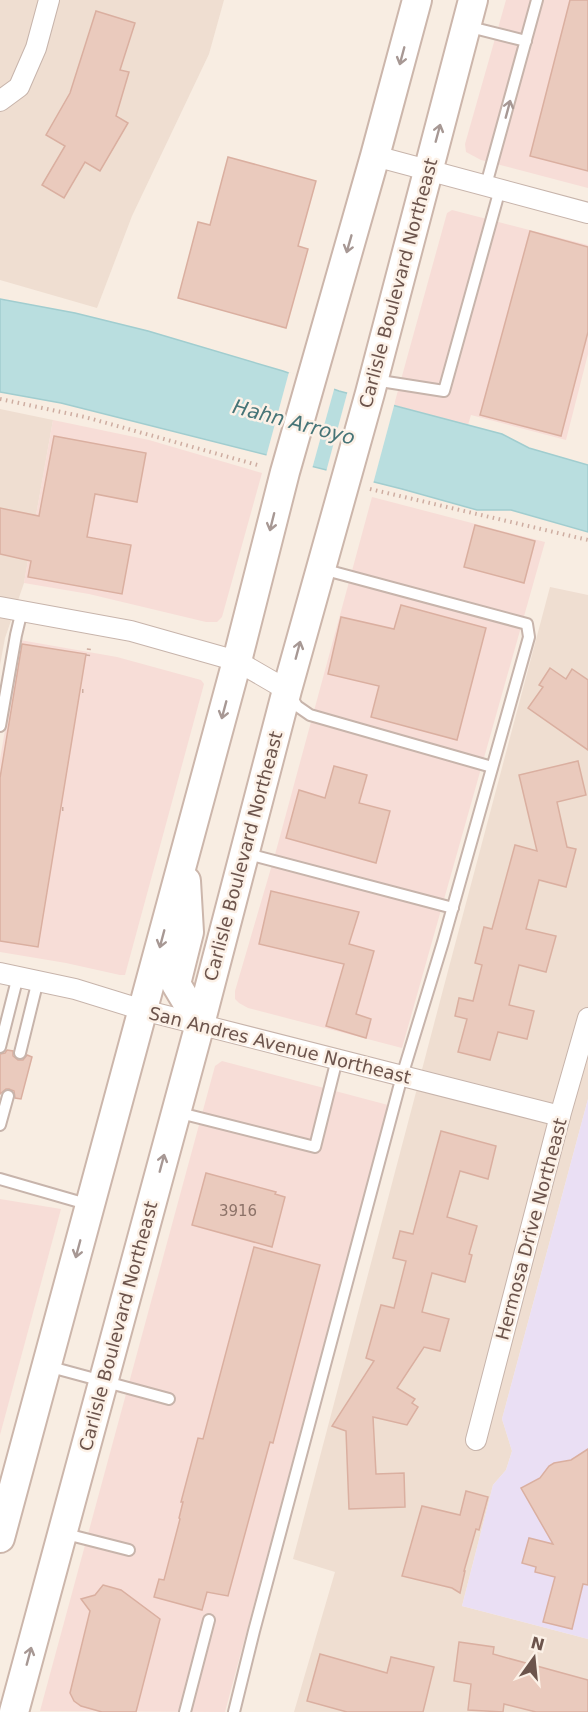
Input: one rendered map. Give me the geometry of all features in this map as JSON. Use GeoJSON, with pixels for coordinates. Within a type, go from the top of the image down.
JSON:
{"type":"FeatureCollection","features":[{"type":"Feature","properties":{"kind":"main road"},"geometry":{"type":"LineString","coordinates":[[0,1538],[12,1480],[47,1366],[237,661],[287,465],[417,0]]}},
{"type":"Feature","properties":{"kind":"main road","name":"Carlisle Boulevard Northeast"},"geometry":{"type":"LineString","coordinates":[[14,1712],[200,1024],[286,690],[372,386],[469,13]]}},
{"type":"Feature","properties":{"kind":"main road"},"geometry":{"type":"LineString","coordinates":[[185,855],[189,932],[176,984],[200,1024]]}},
{"type":"Feature","properties":{"kind":"street"},"geometry":{"type":"LineString","coordinates":[[0,101],[19,87],[36,48],[49,0]]}},
{"type":"Feature","properties":{"kind":"street"},"geometry":{"type":"LineString","coordinates":[[375,156],[588,213]]}},
{"type":"Feature","properties":{"kind":"street"},"geometry":{"type":"LineString","coordinates":[[0,607],[131,631],[237,661],[286,690]]}},
{"type":"Feature","properties":{"kind":"street","name":"San Andres Avenue Northeast"},"geometry":{"type":"LineString","coordinates":[[9,975],[75,989],[143,1010],[560,1116]]}},
{"type":"Feature","properties":{"kind":"street","name":"Hermosa Drive Northeast"},"geometry":{"type":"LineString","coordinates":[[476,1440],[560,1116],[588,1018]]}},
{"type":"Feature","properties":{"kind":"lane"},"geometry":{"type":"LineString","coordinates":[[372,386],[444,392],[537,0]]}},
{"type":"Feature","properties":{"kind":"lane"},"geometry":{"type":"LineString","coordinates":[[469,13],[526,41]]}},
{"type":"Feature","properties":{"kind":"lane"},"geometry":{"type":"LineString","coordinates":[[234,1712],[402,1076],[453,908],[529,637],[527,624],[320,568]]}},
{"type":"Feature","properties":{"kind":"lane"},"geometry":{"type":"LineString","coordinates":[[0,726],[15,635],[22,610]]}},
{"type":"Feature","properties":{"kind":"lane"},"geometry":{"type":"LineString","coordinates":[[286,690],[297,706],[310,715],[492,767]]}},
{"type":"Feature","properties":{"kind":"lane"},"geometry":{"type":"LineString","coordinates":[[244,853],[453,908]]}},
{"type":"Feature","properties":{"kind":"lane"},"geometry":{"type":"LineString","coordinates":[[0,1047],[9,975]]}},
{"type":"Feature","properties":{"kind":"lane"},"geometry":{"type":"LineString","coordinates":[[20,1053],[38,980]]}},
{"type":"Feature","properties":{"kind":"lane"},"geometry":{"type":"LineString","coordinates":[[176,1112],[315,1147],[337,1059]]}},
{"type":"Feature","properties":{"kind":"lane"},"geometry":{"type":"LineString","coordinates":[[0,1125],[8,1096]]}},
{"type":"Feature","properties":{"kind":"lane"},"geometry":{"type":"LineString","coordinates":[[0,1179],[90,1205]]}},
{"type":"Feature","properties":{"kind":"lane"},"geometry":{"type":"LineString","coordinates":[[47,1366],[169,1399]]}},
{"type":"Feature","properties":{"kind":"lane"},"geometry":{"type":"LineString","coordinates":[[62,1533],[129,1550]]}},
{"type":"Feature","properties":{"kind":"lane"},"geometry":{"type":"LineString","coordinates":[[185,1712],[209,1620]]}},
{"type":"Feature","properties":{"kind":"path"},"geometry":{"type":"LineString","coordinates":[[88,656],[89,648]]}},
{"type":"Feature","properties":{"kind":"shaded area"},"geometry":{"type":"Polygon","coordinates":[[[0,0],[224,0],[209,54],[132,216],[97,308],[0,280],[0,0]]]}},
{"type":"Feature","properties":{"kind":"shaded area"},"geometry":{"type":"Polygon","coordinates":[[[506,0],[588,0],[588,188],[481,160],[466,152],[465,144],[506,0]]]}},
{"type":"Feature","properties":{"kind":"shaded area"},"geometry":{"type":"Polygon","coordinates":[[[452,210],[588,245],[588,354],[566,440],[471,415],[468,425],[394,405],[447,213],[452,210]]]}},
{"type":"Feature","properties":{"kind":"shaded area"},"geometry":{"type":"Polygon","coordinates":[[[0,409],[53,420],[24,583],[5,638],[0,665],[0,409]]]}},
{"type":"Feature","properties":{"kind":"shaded area"},"geometry":{"type":"Polygon","coordinates":[[[53,420],[149,440],[262,473],[222,617],[217,622],[206,622],[89,594],[24,583],[53,420]]]}},
{"type":"Feature","properties":{"kind":"shaded area"},"geometry":{"type":"Polygon","coordinates":[[[372,497],[545,542],[402,1048],[248,1008],[235,999],[235,991],[276,851],[372,497]]]}},
{"type":"Feature","properties":{"kind":"shaded area"},"geometry":{"type":"Polygon","coordinates":[[[550,587],[588,595],[588,1099],[502,1419],[512,1451],[506,1470],[493,1485],[462,1606],[588,1639],[588,1712],[294,1712],[335,1572],[293,1559],[550,587]]]}},
{"type":"Feature","properties":{"kind":"shaded area"},"geometry":{"type":"Polygon","coordinates":[[[20,640],[117,657],[201,680],[204,684],[125,975],[0,952],[0,760],[20,640]]]}},
{"type":"Feature","properties":{"kind":"shaded area"},"geometry":{"type":"Polygon","coordinates":[[[222,1061],[388,1105],[225,1712],[40,1711],[215,1066],[222,1061]]]}},
{"type":"Feature","properties":{"kind":"shaded area"},"geometry":{"type":"Polygon","coordinates":[[[588,1099],[588,1639],[462,1606],[493,1485],[506,1470],[512,1451],[502,1419],[588,1099]]]}},
{"type":"Feature","properties":{"kind":"shaded area"},"geometry":{"type":"Polygon","coordinates":[[[0,1199],[61,1209],[0,1435],[0,1199]]]}},
{"type":"Feature","properties":{"kind":"water","name":"Hahn Arroyo"},"geometry":{"type":"Polygon","coordinates":[[[0,299],[75,313],[148,331],[283,371],[339,391],[502,434],[529,448],[588,465],[588,532],[511,510],[477,510],[61,403],[0,392],[0,299]]]}},
{"type":"Feature","properties":{"kind":"pier"},"geometry":{"type":"Polygon","coordinates":[[[289,372],[335,386],[312,469],[266,457],[289,372]]]}},
{"type":"Feature","properties":{"kind":"pier"},"geometry":{"type":"Polygon","coordinates":[[[348,390],[395,402],[373,484],[326,472],[348,390]]]}},
{"type":"Feature","properties":{"kind":"building"},"geometry":{"type":"Polygon","coordinates":[[[570,0],[588,0],[588,171],[530,156],[570,0]]]}},
{"type":"Feature","properties":{"kind":"building"},"geometry":{"type":"Polygon","coordinates":[[[96,11],[135,23],[120,70],[129,72],[116,116],[128,123],[100,171],[85,162],[64,198],[42,185],[65,146],[46,135],[70,93],[96,11]]]}},
{"type":"Feature","properties":{"kind":"building"},"geometry":{"type":"Polygon","coordinates":[[[228,157],[316,181],[298,246],[308,249],[286,328],[178,298],[198,222],[210,225],[228,157]]]}},
{"type":"Feature","properties":{"kind":"building"},"geometry":{"type":"Polygon","coordinates":[[[530,231],[588,247],[588,332],[561,436],[480,415],[530,231]]]}},
{"type":"Feature","properties":{"kind":"building"},"geometry":{"type":"Polygon","coordinates":[[[54,436],[146,453],[137,502],[95,494],[87,537],[131,545],[122,594],[28,577],[31,561],[0,554],[0,508],[39,516],[54,436]]]}},
{"type":"Feature","properties":{"kind":"building"},"geometry":{"type":"Polygon","coordinates":[[[475,525],[535,541],[524,583],[464,567],[475,525]]]}},
{"type":"Feature","properties":{"kind":"building"},"geometry":{"type":"Polygon","coordinates":[[[401,605],[486,628],[457,740],[371,717],[379,686],[328,674],[341,617],[394,629],[401,605]]]}},
{"type":"Feature","properties":{"kind":"building"},"geometry":{"type":"Polygon","coordinates":[[[22,644],[86,654],[38,947],[0,941],[0,778],[22,644]]]}},
{"type":"Feature","properties":{"kind":"building"},"geometry":{"type":"Polygon","coordinates":[[[550,668],[566,679],[572,669],[588,680],[588,750],[528,708],[543,687],[539,685],[550,668]]]}},
{"type":"Feature","properties":{"kind":"building"},"geometry":{"type":"Polygon","coordinates":[[[578,761],[586,795],[557,802],[567,847],[576,849],[566,887],[539,880],[526,929],[556,936],[546,972],[519,965],[509,1005],[534,1011],[527,1039],[498,1032],[490,1060],[458,1052],[467,1019],[455,1016],[459,998],[473,1001],[482,965],[475,963],[484,927],[492,929],[515,845],[537,851],[519,775],[578,761]]]}},
{"type":"Feature","properties":{"kind":"building"},"geometry":{"type":"Polygon","coordinates":[[[334,766],[367,775],[359,803],[390,811],[376,863],[286,838],[299,790],[325,798],[334,766]]]}},
{"type":"Feature","properties":{"kind":"building"},"geometry":{"type":"Polygon","coordinates":[[[271,891],[359,912],[349,944],[374,951],[356,1014],[371,1019],[366,1038],[326,1026],[344,964],[259,944],[271,891]]]}},
{"type":"Feature","properties":{"kind":"building"},"geometry":{"type":"Polygon","coordinates":[[[7,1050],[13,1051],[13,1056],[18,1060],[23,1060],[27,1055],[32,1057],[21,1099],[15,1098],[14,1091],[9,1089],[0,1094],[0,1054],[7,1050]]]}},
{"type":"Feature","properties":{"kind":"building"},"geometry":{"type":"Polygon","coordinates":[[[441,1131],[496,1146],[488,1179],[460,1171],[447,1217],[477,1226],[469,1254],[472,1255],[465,1282],[432,1273],[422,1312],[449,1319],[440,1351],[424,1347],[397,1388],[415,1399],[412,1403],[418,1407],[407,1425],[373,1417],[376,1474],[404,1473],[405,1507],[349,1509],[346,1431],[332,1426],[374,1361],[366,1358],[381,1305],[394,1308],[406,1261],[393,1258],[400,1231],[413,1234],[441,1131]]]}},
{"type":"Feature","properties":{"kind":"building"},"geometry":{"type":"Polygon","coordinates":[[[206,1173],[276,1192],[275,1194],[285,1197],[272,1247],[192,1225],[206,1173]]]}},
{"type":"Feature","properties":{"kind":"building"},"geometry":{"type":"Polygon","coordinates":[[[254,1247],[320,1265],[273,1443],[270,1442],[228,1596],[207,1592],[202,1610],[154,1597],[159,1579],[164,1580],[198,1438],[203,1439],[254,1247]]]}},
{"type":"Feature","properties":{"kind":"building"},"geometry":{"type":"Polygon","coordinates":[[[588,1449],[588,1585],[583,1584],[572,1629],[543,1622],[555,1577],[535,1572],[536,1567],[522,1563],[529,1538],[553,1544],[521,1488],[540,1478],[554,1463],[571,1460],[588,1449]]]}},
{"type":"Feature","properties":{"kind":"building"},"geometry":{"type":"Polygon","coordinates":[[[466,1491],[488,1497],[479,1530],[476,1529],[460,1593],[452,1588],[402,1576],[422,1506],[460,1515],[466,1491]]]}},
{"type":"Feature","properties":{"kind":"building"},"geometry":{"type":"Polygon","coordinates":[[[103,1585],[121,1590],[160,1619],[136,1712],[102,1712],[81,1706],[74,1701],[70,1693],[90,1611],[81,1599],[95,1595],[103,1585]]]}},
{"type":"Feature","properties":{"kind":"building"},"geometry":{"type":"Polygon","coordinates":[[[459,1642],[494,1647],[493,1654],[588,1680],[588,1712],[536,1712],[504,1704],[503,1712],[468,1710],[471,1684],[454,1681],[459,1642]]]}},
{"type":"Feature","properties":{"kind":"building"},"geometry":{"type":"Polygon","coordinates":[[[320,1654],[387,1673],[391,1657],[434,1667],[423,1712],[347,1712],[307,1701],[320,1654]]]}}]}
